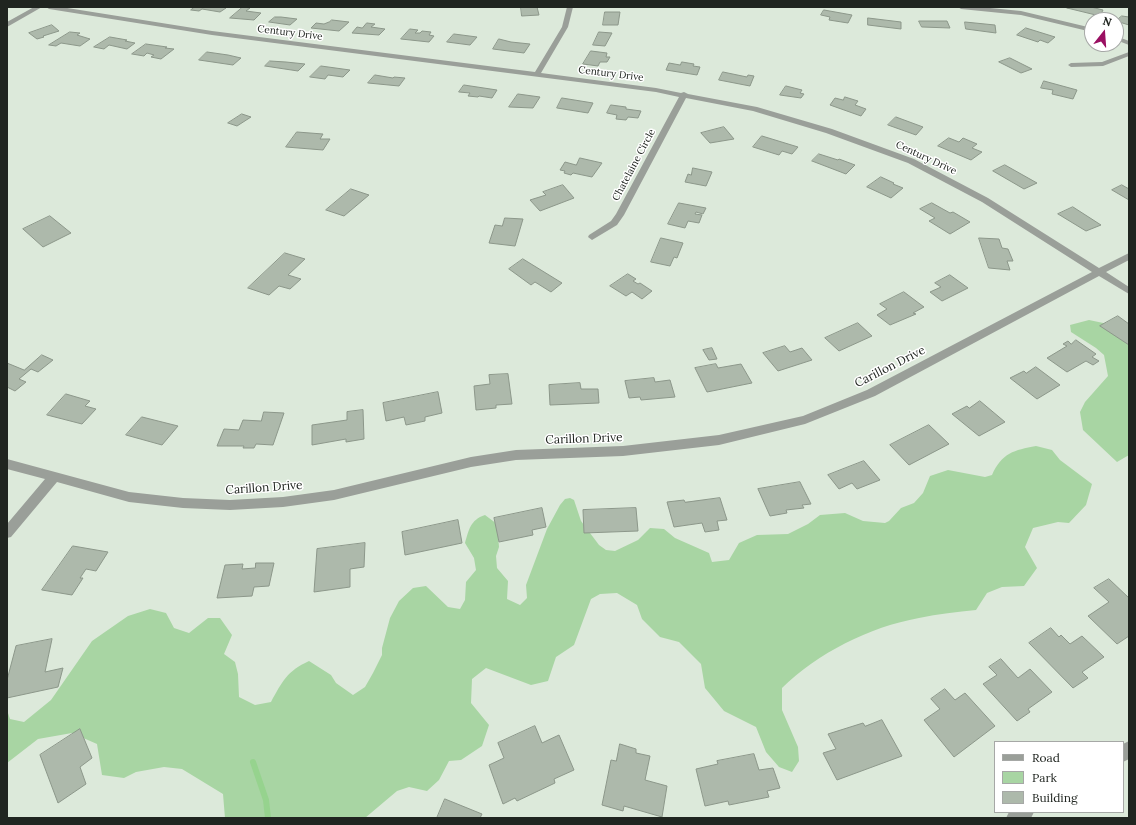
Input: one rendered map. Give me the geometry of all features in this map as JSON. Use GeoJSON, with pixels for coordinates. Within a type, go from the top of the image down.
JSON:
{"type":"FeatureCollection","features":[{"type":"Feature","properties":{"kind":"street"},"geometry":{"type":"LineString","coordinates":[[7,25],[39,7]]}},
{"type":"Feature","properties":{"kind":"street","name":"Century Drive"},"geometry":{"type":"LineString","coordinates":[[49,7],[212,33],[684,94],[754,109],[874,146],[911,161],[985,200],[1129,291]]}},
{"type":"Feature","properties":{"kind":"street"},"geometry":{"type":"LineString","coordinates":[[537,74],[565,27],[570,7]]}},
{"type":"Feature","properties":{"kind":"street"},"geometry":{"type":"LineString","coordinates":[[962,7],[975,7],[1021,13],[1084,28]]}},
{"type":"Feature","properties":{"kind":"street"},"geometry":{"type":"LineString","coordinates":[[1071,65],[1103,64],[1129,54]]}},
{"type":"Feature","properties":{"kind":"street","name":"Chatelaine Circle"},"geometry":{"type":"LineString","coordinates":[[592,237],[614,223],[620,215],[684,94]]}},
{"type":"Feature","properties":{"kind":"street","name":"Carillon Drive"},"geometry":{"type":"LineString","coordinates":[[7,464],[129,497],[183,503],[230,504],[284,502],[334,495],[471,462],[516,455],[623,452],[719,440],[805,420],[871,393],[1100,273],[1129,256]]}},
{"type":"Feature","properties":{"kind":"street"},"geometry":{"type":"LineString","coordinates":[[7,533],[54,477]]}},
{"type":"Feature","properties":{"kind":"street"},"geometry":{"type":"LineString","coordinates":[[1014,818],[1024,813]]}},
{"type":"Feature","properties":{"kind":"green space"},"geometry":{"type":"Polygon","coordinates":[[[1089,320],[1108,324],[1129,337],[1129,455],[1117,462],[1083,430],[1080,412],[1085,402],[1108,376],[1104,355],[1071,332],[1070,325],[1089,320]]]}},
{"type":"Feature","properties":{"kind":"green space"},"geometry":{"type":"Polygon","coordinates":[[[1036,446],[1052,450],[1060,460],[1092,484],[1086,505],[1069,523],[1058,522],[1033,528],[1025,547],[1037,568],[1024,586],[1002,587],[987,593],[976,610],[940,614],[900,622],[863,635],[828,653],[796,675],[782,688],[782,710],[798,747],[799,761],[792,772],[779,767],[766,752],[756,727],[724,711],[705,688],[701,664],[679,642],[660,637],[642,619],[637,605],[617,593],[600,594],[591,599],[574,645],[556,657],[548,681],[531,685],[486,668],[472,679],[471,703],[489,725],[482,746],[461,760],[449,761],[439,780],[427,791],[409,787],[397,791],[365,818],[225,818],[223,794],[182,769],[164,767],[136,772],[124,778],[102,775],[97,744],[72,733],[38,739],[7,763],[7,710],[10,719],[24,722],[51,700],[92,641],[128,616],[150,609],[166,613],[174,628],[189,633],[208,618],[220,618],[232,635],[224,654],[235,662],[238,674],[239,697],[255,705],[271,702],[278,689],[290,673],[309,661],[331,675],[336,683],[353,695],[365,687],[373,673],[382,655],[382,648],[390,618],[399,601],[413,588],[426,586],[448,607],[460,609],[465,600],[466,582],[476,570],[474,558],[465,543],[473,523],[485,515],[497,524],[499,547],[496,556],[497,568],[508,581],[507,599],[520,605],[527,598],[526,585],[547,529],[560,505],[565,499],[570,498],[574,500],[581,521],[599,545],[606,550],[615,551],[638,540],[650,528],[664,529],[675,538],[709,553],[712,562],[729,560],[739,543],[757,535],[788,534],[808,524],[820,515],[845,513],[863,521],[885,523],[889,521],[901,508],[914,503],[923,493],[930,476],[948,470],[985,477],[992,475],[1005,457],[1015,451],[1036,446]]]}},
{"type":"Feature","properties":{"kind":"building"},"geometry":{"type":"Polygon","coordinates":[[[195,7],[226,8],[220,12],[202,9],[199,11],[191,10],[195,7]]]}},
{"type":"Feature","properties":{"kind":"building"},"geometry":{"type":"Polygon","coordinates":[[[243,7],[250,8],[246,11],[261,13],[254,20],[230,18],[243,7]]]}},
{"type":"Feature","properties":{"kind":"building"},"geometry":{"type":"Polygon","coordinates":[[[521,7],[537,7],[539,15],[522,16],[521,7]]]}},
{"type":"Feature","properties":{"kind":"building"},"geometry":{"type":"Polygon","coordinates":[[[1091,7],[1103,10],[1102,12],[1084,12],[1067,8],[1091,7]]]}},
{"type":"Feature","properties":{"kind":"building"},"geometry":{"type":"Polygon","coordinates":[[[824,10],[852,15],[848,23],[829,20],[830,17],[821,15],[824,10]]]}},
{"type":"Feature","properties":{"kind":"building"},"geometry":{"type":"Polygon","coordinates":[[[605,12],[620,12],[618,25],[603,25],[605,12]]]}},
{"type":"Feature","properties":{"kind":"building"},"geometry":{"type":"Polygon","coordinates":[[[1124,16],[1129,17],[1129,25],[1124,23],[1124,16]]]}},
{"type":"Feature","properties":{"kind":"building"},"geometry":{"type":"Polygon","coordinates":[[[275,17],[297,19],[290,25],[269,22],[275,17]]]}},
{"type":"Feature","properties":{"kind":"building"},"geometry":{"type":"Polygon","coordinates":[[[868,18],[901,22],[901,29],[868,25],[868,18]]]}},
{"type":"Feature","properties":{"kind":"building"},"geometry":{"type":"Polygon","coordinates":[[[332,20],[349,22],[339,31],[311,28],[316,23],[324,24],[332,20]]]}},
{"type":"Feature","properties":{"kind":"building"},"geometry":{"type":"Polygon","coordinates":[[[919,21],[947,21],[950,28],[922,27],[919,21]]]}},
{"type":"Feature","properties":{"kind":"building"},"geometry":{"type":"Polygon","coordinates":[[[965,22],[995,25],[996,33],[966,29],[965,22]]]}},
{"type":"Feature","properties":{"kind":"building"},"geometry":{"type":"Polygon","coordinates":[[[367,23],[375,24],[371,27],[385,29],[379,35],[352,33],[357,27],[362,28],[367,23]]]}},
{"type":"Feature","properties":{"kind":"building"},"geometry":{"type":"Polygon","coordinates":[[[52,25],[59,31],[37,39],[29,33],[52,25]]]}},
{"type":"Feature","properties":{"kind":"building"},"geometry":{"type":"Polygon","coordinates":[[[1026,28],[1055,37],[1048,43],[1040,40],[1038,42],[1017,35],[1026,28]]]}},
{"type":"Feature","properties":{"kind":"building"},"geometry":{"type":"Polygon","coordinates":[[[410,29],[418,30],[415,33],[420,33],[422,31],[431,32],[429,35],[434,36],[429,42],[401,39],[410,29]]]}},
{"type":"Feature","properties":{"kind":"building"},"geometry":{"type":"Polygon","coordinates":[[[70,32],[80,33],[77,35],[90,39],[80,46],[61,43],[56,46],[49,45],[70,32]]]}},
{"type":"Feature","properties":{"kind":"building"},"geometry":{"type":"Polygon","coordinates":[[[599,32],[612,33],[605,46],[593,45],[599,32]]]}},
{"type":"Feature","properties":{"kind":"building"},"geometry":{"type":"Polygon","coordinates":[[[454,34],[477,37],[470,45],[447,42],[454,34]]]}},
{"type":"Feature","properties":{"kind":"building"},"geometry":{"type":"Polygon","coordinates":[[[110,37],[135,43],[127,49],[109,45],[104,49],[94,47],[110,37]]]}},
{"type":"Feature","properties":{"kind":"building"},"geometry":{"type":"Polygon","coordinates":[[[499,39],[530,44],[524,53],[493,49],[499,39]]]}},
{"type":"Feature","properties":{"kind":"building"},"geometry":{"type":"Polygon","coordinates":[[[146,44],[174,49],[161,59],[151,57],[154,55],[147,53],[144,56],[132,54],[146,44]]]}},
{"type":"Feature","properties":{"kind":"building"},"geometry":{"type":"Polygon","coordinates":[[[591,51],[607,53],[606,57],[610,57],[607,62],[600,62],[598,66],[583,64],[591,51]]]}},
{"type":"Feature","properties":{"kind":"building"},"geometry":{"type":"Polygon","coordinates":[[[207,52],[241,58],[233,65],[199,60],[207,52]]]}},
{"type":"Feature","properties":{"kind":"building"},"geometry":{"type":"Polygon","coordinates":[[[1010,58],[1032,69],[1021,73],[999,62],[1010,58]]]}},
{"type":"Feature","properties":{"kind":"building"},"geometry":{"type":"Polygon","coordinates":[[[270,61],[305,64],[298,71],[265,66],[270,61]]]}},
{"type":"Feature","properties":{"kind":"building"},"geometry":{"type":"Polygon","coordinates":[[[682,62],[694,64],[693,66],[700,67],[697,75],[666,70],[669,63],[680,65],[682,62]]]}},
{"type":"Feature","properties":{"kind":"building"},"geometry":{"type":"Polygon","coordinates":[[[321,66],[350,70],[343,77],[328,75],[325,79],[310,77],[321,66]]]}},
{"type":"Feature","properties":{"kind":"building"},"geometry":{"type":"Polygon","coordinates":[[[723,72],[747,77],[748,75],[754,76],[750,86],[719,80],[723,72]]]}},
{"type":"Feature","properties":{"kind":"building"},"geometry":{"type":"Polygon","coordinates":[[[375,75],[405,78],[399,86],[368,83],[375,75]]]}},
{"type":"Feature","properties":{"kind":"building"},"geometry":{"type":"Polygon","coordinates":[[[1044,81],[1077,90],[1073,99],[1052,94],[1053,90],[1041,88],[1044,81]]]}},
{"type":"Feature","properties":{"kind":"building"},"geometry":{"type":"Polygon","coordinates":[[[464,85],[497,90],[492,98],[468,96],[470,93],[459,92],[464,85]]]}},
{"type":"Feature","properties":{"kind":"building"},"geometry":{"type":"Polygon","coordinates":[[[786,86],[802,90],[800,93],[804,94],[801,98],[780,95],[786,86]]]}},
{"type":"Feature","properties":{"kind":"building"},"geometry":{"type":"Polygon","coordinates":[[[518,94],[540,97],[533,108],[509,107],[518,94]]]}},
{"type":"Feature","properties":{"kind":"building"},"geometry":{"type":"Polygon","coordinates":[[[845,97],[858,101],[855,105],[866,109],[861,116],[830,105],[835,98],[843,100],[845,97]]]}},
{"type":"Feature","properties":{"kind":"building"},"geometry":{"type":"Polygon","coordinates":[[[562,98],[593,103],[588,113],[557,108],[562,98]]]}},
{"type":"Feature","properties":{"kind":"building"},"geometry":{"type":"Polygon","coordinates":[[[611,105],[641,111],[638,118],[628,117],[626,120],[616,119],[617,115],[607,113],[611,105]]]}},
{"type":"Feature","properties":{"kind":"building"},"geometry":{"type":"Polygon","coordinates":[[[242,114],[251,117],[237,126],[228,123],[242,114]]]}},
{"type":"Feature","properties":{"kind":"building"},"geometry":{"type":"Polygon","coordinates":[[[896,117],[923,127],[916,135],[888,125],[896,117]]]}},
{"type":"Feature","properties":{"kind":"building"},"geometry":{"type":"Polygon","coordinates":[[[724,127],[734,139],[710,143],[701,133],[724,127]]]}},
{"type":"Feature","properties":{"kind":"building"},"geometry":{"type":"Polygon","coordinates":[[[297,132],[323,134],[320,139],[330,139],[323,150],[286,147],[297,132]]]}},
{"type":"Feature","properties":{"kind":"building"},"geometry":{"type":"Polygon","coordinates":[[[762,136],[798,147],[792,154],[782,151],[779,155],[753,147],[762,136]]]}},
{"type":"Feature","properties":{"kind":"building"},"geometry":{"type":"Polygon","coordinates":[[[949,138],[959,142],[963,138],[977,144],[972,148],[982,152],[971,160],[938,146],[949,138]]]}},
{"type":"Feature","properties":{"kind":"building"},"geometry":{"type":"Polygon","coordinates":[[[819,154],[855,165],[846,174],[812,161],[819,154]]]}},
{"type":"Feature","properties":{"kind":"building"},"geometry":{"type":"Polygon","coordinates":[[[580,158],[602,163],[592,177],[573,173],[571,175],[560,170],[565,162],[576,165],[580,158]]]}},
{"type":"Feature","properties":{"kind":"building"},"geometry":{"type":"Polygon","coordinates":[[[1005,165],[1037,183],[1024,189],[993,171],[1005,165]]]}},
{"type":"Feature","properties":{"kind":"building"},"geometry":{"type":"Polygon","coordinates":[[[693,168],[712,172],[706,186],[685,182],[688,174],[691,175],[693,168]]]}},
{"type":"Feature","properties":{"kind":"building"},"geometry":{"type":"Polygon","coordinates":[[[881,177],[903,188],[891,198],[867,187],[881,177]]]}},
{"type":"Feature","properties":{"kind":"building"},"geometry":{"type":"Polygon","coordinates":[[[563,185],[574,198],[540,211],[530,200],[546,195],[543,192],[563,185]]]}},
{"type":"Feature","properties":{"kind":"building"},"geometry":{"type":"Polygon","coordinates":[[[1122,185],[1129,189],[1129,200],[1112,190],[1122,185]]]}},
{"type":"Feature","properties":{"kind":"building"},"geometry":{"type":"Polygon","coordinates":[[[351,189],[369,195],[344,216],[326,210],[351,189]]]}},
{"type":"Feature","properties":{"kind":"building"},"geometry":{"type":"Polygon","coordinates":[[[679,203],[706,208],[703,214],[696,212],[695,214],[702,215],[699,223],[688,221],[685,228],[668,224],[679,203]]]}},
{"type":"Feature","properties":{"kind":"building"},"geometry":{"type":"Polygon","coordinates":[[[932,203],[950,213],[953,212],[970,222],[950,234],[929,221],[935,218],[920,209],[932,203]]]}},
{"type":"Feature","properties":{"kind":"building"},"geometry":{"type":"Polygon","coordinates":[[[1073,207],[1101,225],[1086,231],[1058,214],[1073,207]]]}},
{"type":"Feature","properties":{"kind":"building"},"geometry":{"type":"Polygon","coordinates":[[[50,216],[71,233],[43,247],[23,229],[50,216]]]}},
{"type":"Feature","properties":{"kind":"building"},"geometry":{"type":"Polygon","coordinates":[[[505,218],[523,219],[515,246],[489,243],[495,225],[502,226],[505,218]]]}},
{"type":"Feature","properties":{"kind":"building"},"geometry":{"type":"Polygon","coordinates":[[[661,238],[683,243],[677,258],[674,257],[670,266],[651,262],[661,238]]]}},
{"type":"Feature","properties":{"kind":"building"},"geometry":{"type":"Polygon","coordinates":[[[979,238],[999,239],[1002,248],[1008,249],[1013,261],[1007,261],[1010,270],[989,268],[979,238]]]}},
{"type":"Feature","properties":{"kind":"building"},"geometry":{"type":"Polygon","coordinates":[[[285,253],[305,259],[288,275],[301,279],[290,289],[279,286],[269,295],[248,288],[285,253]]]}},
{"type":"Feature","properties":{"kind":"building"},"geometry":{"type":"Polygon","coordinates":[[[523,259],[562,283],[551,292],[535,282],[531,285],[509,269],[523,259]]]}},
{"type":"Feature","properties":{"kind":"building"},"geometry":{"type":"Polygon","coordinates":[[[628,274],[636,279],[633,281],[638,284],[640,283],[652,291],[642,299],[632,292],[626,296],[610,286],[628,274]]]}},
{"type":"Feature","properties":{"kind":"building"},"geometry":{"type":"Polygon","coordinates":[[[950,275],[968,288],[942,301],[930,292],[941,287],[935,283],[950,275]]]}},
{"type":"Feature","properties":{"kind":"building"},"geometry":{"type":"Polygon","coordinates":[[[904,292],[924,307],[913,313],[916,314],[890,325],[877,315],[887,309],[880,304],[904,292]]]}},
{"type":"Feature","properties":{"kind":"building"},"geometry":{"type":"Polygon","coordinates":[[[1118,316],[1129,324],[1129,345],[1100,326],[1118,316]]]}},
{"type":"Feature","properties":{"kind":"building"},"geometry":{"type":"Polygon","coordinates":[[[858,323],[872,336],[839,351],[825,338],[858,323]]]}},
{"type":"Feature","properties":{"kind":"building"},"geometry":{"type":"Polygon","coordinates":[[[1076,340],[1096,354],[1092,357],[1099,361],[1093,365],[1086,361],[1067,372],[1047,358],[1067,346],[1063,344],[1068,341],[1071,344],[1076,340]]]}},
{"type":"Feature","properties":{"kind":"building"},"geometry":{"type":"Polygon","coordinates":[[[785,346],[790,352],[802,348],[812,360],[778,371],[763,353],[785,346]]]}},
{"type":"Feature","properties":{"kind":"building"},"geometry":{"type":"Polygon","coordinates":[[[712,348],[717,359],[709,360],[703,350],[712,348]]]}},
{"type":"Feature","properties":{"kind":"building"},"geometry":{"type":"Polygon","coordinates":[[[42,355],[53,360],[38,372],[31,369],[19,379],[26,382],[15,391],[7,387],[7,363],[24,370],[42,355]]]}},
{"type":"Feature","properties":{"kind":"building"},"geometry":{"type":"Polygon","coordinates":[[[716,364],[718,368],[741,364],[752,383],[707,392],[695,368],[716,364]]]}},
{"type":"Feature","properties":{"kind":"building"},"geometry":{"type":"Polygon","coordinates":[[[1036,367],[1060,385],[1037,399],[1010,378],[1024,371],[1026,373],[1036,367]]]}},
{"type":"Feature","properties":{"kind":"building"},"geometry":{"type":"Polygon","coordinates":[[[508,374],[512,404],[496,405],[496,408],[476,410],[474,386],[490,384],[489,375],[508,374]]]}},
{"type":"Feature","properties":{"kind":"building"},"geometry":{"type":"Polygon","coordinates":[[[654,378],[655,382],[670,380],[675,397],[641,400],[640,397],[629,398],[625,381],[654,378]]]}},
{"type":"Feature","properties":{"kind":"building"},"geometry":{"type":"Polygon","coordinates":[[[580,383],[581,389],[598,389],[599,403],[550,405],[549,385],[580,383]]]}},
{"type":"Feature","properties":{"kind":"building"},"geometry":{"type":"Polygon","coordinates":[[[438,392],[442,413],[425,417],[425,421],[406,425],[404,417],[386,421],[383,403],[438,392]]]}},
{"type":"Feature","properties":{"kind":"building"},"geometry":{"type":"Polygon","coordinates":[[[66,394],[90,401],[85,406],[96,409],[82,424],[47,415],[66,394]]]}},
{"type":"Feature","properties":{"kind":"building"},"geometry":{"type":"Polygon","coordinates":[[[980,401],[1005,422],[979,436],[952,414],[967,406],[969,408],[980,401]]]}},
{"type":"Feature","properties":{"kind":"building"},"geometry":{"type":"Polygon","coordinates":[[[363,410],[364,439],[346,442],[346,439],[312,445],[312,425],[347,420],[347,412],[363,410]]]}},
{"type":"Feature","properties":{"kind":"building"},"geometry":{"type":"Polygon","coordinates":[[[264,412],[284,413],[273,445],[256,444],[254,448],[243,448],[244,446],[217,446],[224,429],[239,430],[243,420],[261,421],[264,412]]]}},
{"type":"Feature","properties":{"kind":"building"},"geometry":{"type":"Polygon","coordinates":[[[142,417],[178,426],[162,445],[126,435],[142,417]]]}},
{"type":"Feature","properties":{"kind":"building"},"geometry":{"type":"Polygon","coordinates":[[[929,425],[949,444],[909,465],[890,445],[929,425]]]}},
{"type":"Feature","properties":{"kind":"building"},"geometry":{"type":"Polygon","coordinates":[[[864,461],[880,480],[857,489],[852,483],[839,489],[828,475],[864,461]]]}},
{"type":"Feature","properties":{"kind":"building"},"geometry":{"type":"Polygon","coordinates":[[[800,482],[811,504],[802,505],[804,508],[786,510],[787,513],[770,516],[758,489],[800,482]]]}},
{"type":"Feature","properties":{"kind":"building"},"geometry":{"type":"Polygon","coordinates":[[[720,498],[727,520],[717,521],[719,530],[705,532],[702,523],[674,527],[667,502],[684,500],[685,502],[720,498]]]}},
{"type":"Feature","properties":{"kind":"building"},"geometry":{"type":"Polygon","coordinates":[[[542,508],[546,527],[532,530],[533,535],[499,542],[494,518],[542,508]]]}},
{"type":"Feature","properties":{"kind":"building"},"geometry":{"type":"Polygon","coordinates":[[[636,508],[638,531],[584,533],[583,510],[636,508]]]}},
{"type":"Feature","properties":{"kind":"building"},"geometry":{"type":"Polygon","coordinates":[[[458,520],[462,543],[405,555],[402,532],[458,520]]]}},
{"type":"Feature","properties":{"kind":"building"},"geometry":{"type":"Polygon","coordinates":[[[365,543],[364,567],[350,569],[350,587],[314,592],[317,549],[365,543]]]}},
{"type":"Feature","properties":{"kind":"building"},"geometry":{"type":"Polygon","coordinates":[[[73,546],[108,552],[96,571],[86,569],[80,578],[83,578],[72,595],[42,590],[73,546]]]}},
{"type":"Feature","properties":{"kind":"building"},"geometry":{"type":"Polygon","coordinates":[[[256,563],[274,563],[269,586],[254,587],[252,596],[217,598],[225,565],[243,564],[242,569],[255,568],[256,563]]]}},
{"type":"Feature","properties":{"kind":"building"},"geometry":{"type":"Polygon","coordinates":[[[1109,579],[1129,598],[1129,636],[1117,644],[1088,616],[1109,602],[1094,588],[1109,579]]]}},
{"type":"Feature","properties":{"kind":"building"},"geometry":{"type":"Polygon","coordinates":[[[1051,628],[1059,637],[1061,635],[1070,644],[1082,636],[1104,657],[1082,672],[1088,678],[1073,688],[1029,643],[1051,628]]]}},
{"type":"Feature","properties":{"kind":"building"},"geometry":{"type":"Polygon","coordinates":[[[52,639],[45,672],[63,668],[58,687],[7,698],[7,680],[16,646],[52,639]]]}},
{"type":"Feature","properties":{"kind":"building"},"geometry":{"type":"Polygon","coordinates":[[[1001,659],[1018,678],[1030,669],[1052,692],[1028,709],[1030,712],[1017,721],[983,684],[997,675],[989,667],[1001,659]]]}},
{"type":"Feature","properties":{"kind":"building"},"geometry":{"type":"Polygon","coordinates":[[[945,689],[955,700],[965,693],[995,726],[954,757],[924,720],[940,709],[931,699],[945,689]]]}},
{"type":"Feature","properties":{"kind":"building"},"geometry":{"type":"Polygon","coordinates":[[[882,720],[902,756],[837,780],[823,753],[836,749],[828,734],[863,723],[865,726],[882,720]]]}},
{"type":"Feature","properties":{"kind":"building"},"geometry":{"type":"Polygon","coordinates":[[[535,726],[542,743],[559,735],[574,770],[554,779],[555,783],[517,801],[515,798],[503,804],[489,765],[504,758],[498,743],[535,726]]]}},
{"type":"Feature","properties":{"kind":"building"},"geometry":{"type":"Polygon","coordinates":[[[80,729],[92,758],[80,767],[86,784],[58,803],[40,755],[80,729]]]}},
{"type":"Feature","properties":{"kind":"building"},"geometry":{"type":"Polygon","coordinates":[[[620,744],[636,749],[636,753],[650,756],[645,780],[667,786],[662,817],[624,806],[623,811],[602,805],[611,760],[616,761],[620,744]]]}},
{"type":"Feature","properties":{"kind":"building"},"geometry":{"type":"Polygon","coordinates":[[[754,754],[759,770],[773,768],[780,788],[767,791],[769,797],[729,805],[728,801],[705,806],[696,769],[718,764],[717,761],[754,754]]]}},
{"type":"Feature","properties":{"kind":"building"},"geometry":{"type":"Polygon","coordinates":[[[445,799],[482,814],[480,818],[437,818],[445,799]]]}},
{"type":"Feature","properties":{"kind":"waterway"},"geometry":{"type":"LineString","coordinates":[[253,762],[266,800],[268,818]]}}]}
